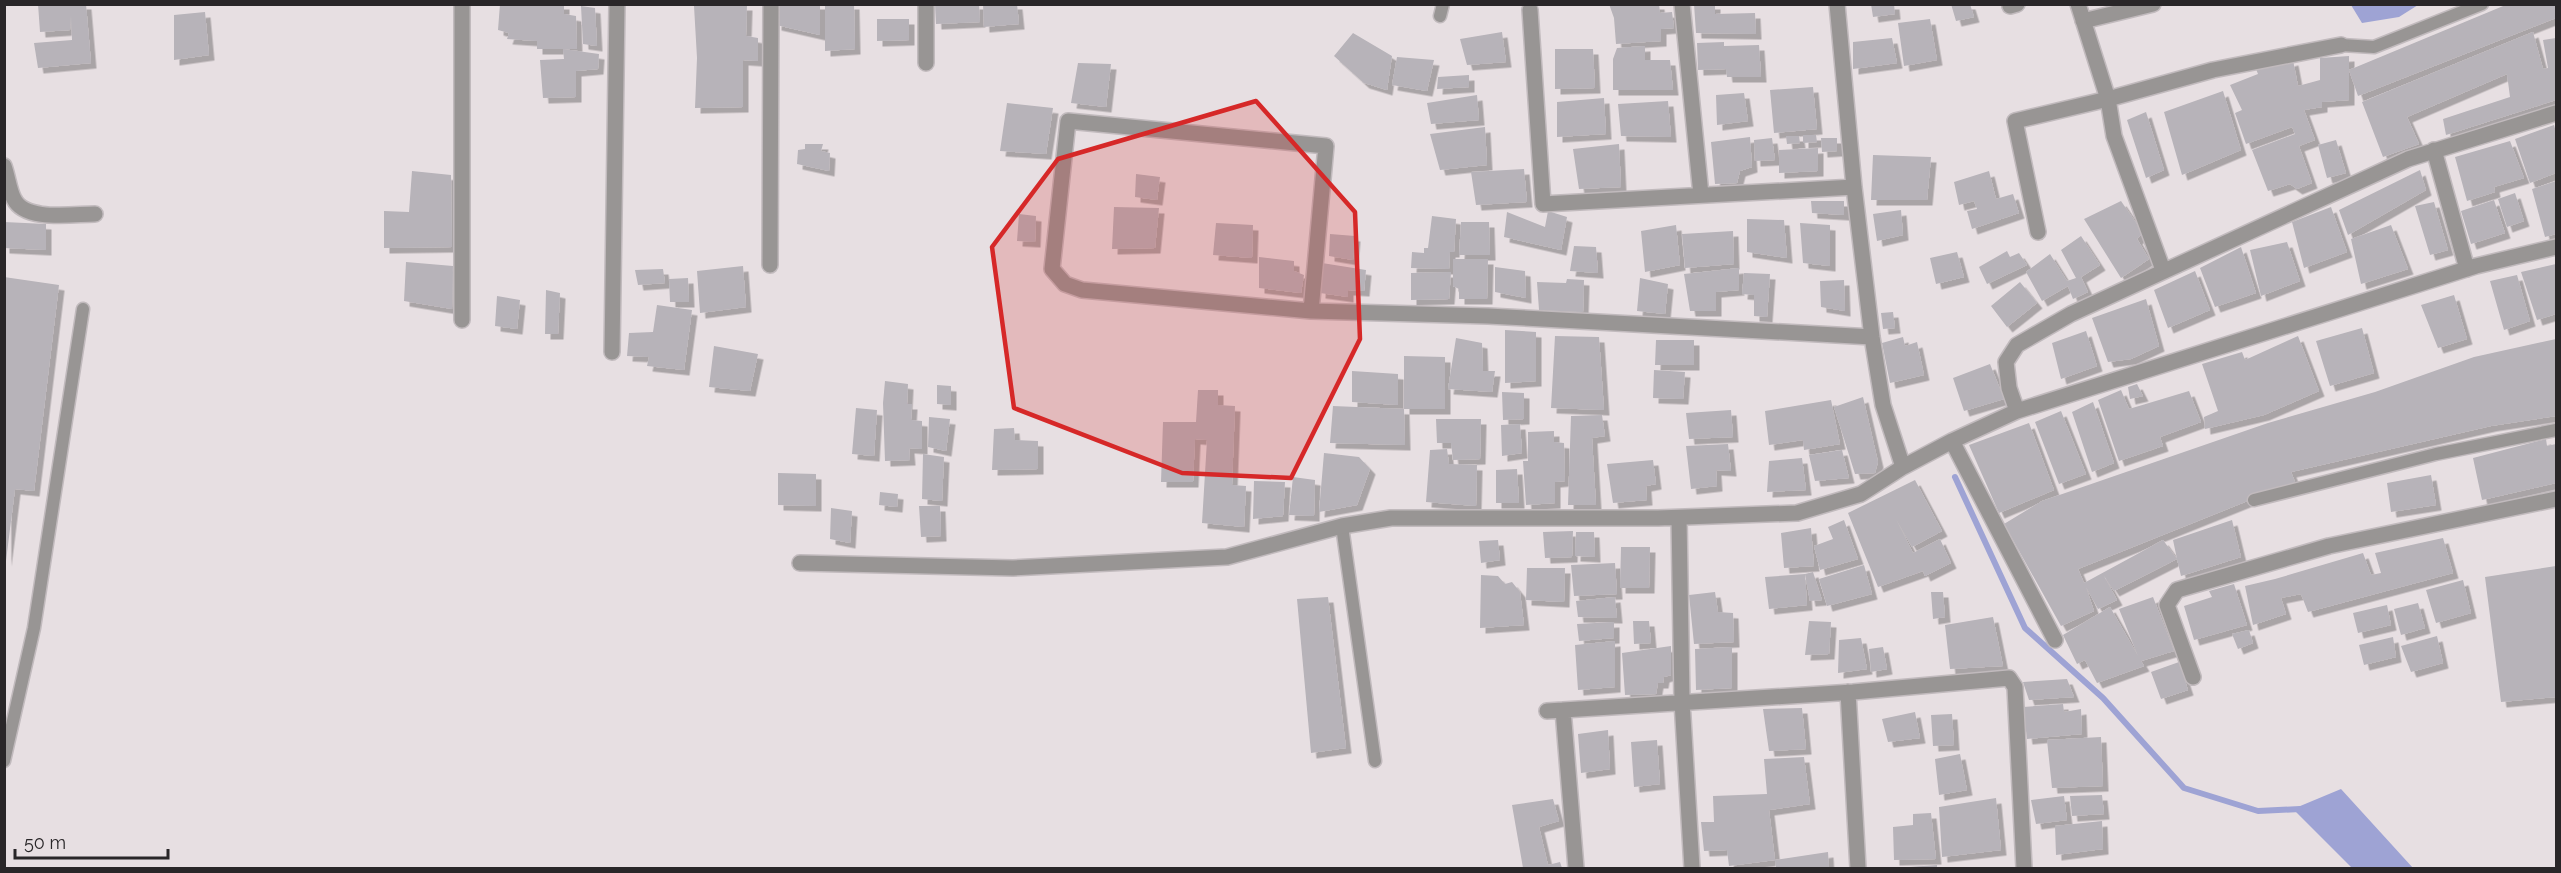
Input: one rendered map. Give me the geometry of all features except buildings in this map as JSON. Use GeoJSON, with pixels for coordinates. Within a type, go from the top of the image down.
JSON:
{"type":"FeatureCollection","features":[{"type":"Feature","properties":{"kind":"street"},"geometry":{"type":"LineString","coordinates":[[462,4],[462,320]]}},
{"type":"Feature","properties":{"kind":"street"},"geometry":{"type":"LineString","coordinates":[[612,352],[617,4]]}},
{"type":"Feature","properties":{"kind":"street"},"geometry":{"type":"LineString","coordinates":[[770,265],[771,4]]}},
{"type":"Feature","properties":{"kind":"street"},"geometry":{"type":"LineString","coordinates":[[926,4],[926,63]]}},
{"type":"Feature","properties":{"kind":"street"},"geometry":{"type":"LineString","coordinates":[[1682,4],[1701,195]]}},
{"type":"Feature","properties":{"kind":"street"},"geometry":{"type":"LineString","coordinates":[[1837,4],[1854,186],[1872,337],[1883,405],[1903,467]]}},
{"type":"Feature","properties":{"kind":"street"},"geometry":{"type":"LineString","coordinates":[[2078,4],[2108,99],[2114,136],[2163,270]]}},
{"type":"Feature","properties":{"kind":"street"},"geometry":{"type":"LineString","coordinates":[[2083,21],[2153,4]]}},
{"type":"Feature","properties":{"kind":"street"},"geometry":{"type":"LineString","coordinates":[[1530,10],[1543,204],[1854,186]]}},
{"type":"Feature","properties":{"kind":"street"},"geometry":{"type":"LineString","coordinates":[[2038,232],[2014,121],[2108,99],[2213,70],[2341,45]]}},
{"type":"Feature","properties":{"kind":"street"},"geometry":{"type":"LineString","coordinates":[[2018,411],[2009,388],[2006,362],[2017,345],[2071,314],[2408,159],[2556,113]]}},
{"type":"Feature","properties":{"kind":"street"},"geometry":{"type":"LineString","coordinates":[[1311,310],[1326,146],[1068,121],[1052,269],[1065,284],[1082,290],[1311,310],[1488,316],[1872,337]]}},
{"type":"Feature","properties":{"kind":"street"},"geometry":{"type":"LineString","coordinates":[[2434,150],[2467,269]]}},
{"type":"Feature","properties":{"kind":"street"},"geometry":{"type":"LineString","coordinates":[[4,166],[14,199],[23,210],[38,214],[95,214]]}},
{"type":"Feature","properties":{"kind":"street"},"geometry":{"type":"LineString","coordinates":[[800,563],[1013,568],[1227,557],[1342,526],[1391,518],[1678,518],[1797,513],[1861,494],[1903,467],[1952,441],[2018,411],[2467,269],[2556,247]]}},
{"type":"Feature","properties":{"kind":"street"},"geometry":{"type":"LineString","coordinates":[[1952,441],[2055,640]]}},
{"type":"Feature","properties":{"kind":"street"},"geometry":{"type":"LineString","coordinates":[[2193,677],[2167,605],[2177,590],[2329,546],[2556,499]]}},
{"type":"Feature","properties":{"kind":"street"},"geometry":{"type":"LineString","coordinates":[[1678,518],[1682,701],[1692,868]]}},
{"type":"Feature","properties":{"kind":"street"},"geometry":{"type":"LineString","coordinates":[[1547,711],[1848,692],[2009,678],[2015,687],[2024,868]]}},
{"type":"Feature","properties":{"kind":"street"},"geometry":{"type":"LineString","coordinates":[[1848,692],[1858,868]]}},
{"type":"Feature","properties":{"kind":"street"},"geometry":{"type":"LineString","coordinates":[[1563,710],[1576,868]]}},
{"type":"Feature","properties":{"kind":"lane"},"geometry":{"type":"LineString","coordinates":[[2341,45],[2374,47],[2482,4]]}},
{"type":"Feature","properties":{"kind":"lane"},"geometry":{"type":"LineString","coordinates":[[4,761],[34,628],[83,309]]}},
{"type":"Feature","properties":{"kind":"lane"},"geometry":{"type":"LineString","coordinates":[[2254,501],[2436,454],[2556,430]]}},
{"type":"Feature","properties":{"kind":"lane"},"geometry":{"type":"LineString","coordinates":[[1342,526],[1375,761]]}},
{"type":"Feature","properties":{"kind":"highlighted area"},"geometry":{"type":"Polygon","coordinates":[[[1256,101],[1355,212],[1360,339],[1291,478],[1182,473],[1014,408],[992,247],[1058,159],[1256,101]]]}},
{"type":"Feature","properties":{"kind":"water"},"geometry":{"type":"Polygon","coordinates":[[[2351,5],[2418,5],[2399,17],[2362,23],[2351,5]]]}},
{"type":"Feature","properties":{"kind":"water"},"geometry":{"type":"Polygon","coordinates":[[[2341,789],[2413,868],[2352,868],[2293,809],[2341,789]]]}},
{"type":"Feature","properties":{"kind":"waterway"},"geometry":{"type":"LineString","coordinates":[[1955,477],[2025,628],[2103,698],[2184,788],[2258,811],[2300,809]]}}]}
